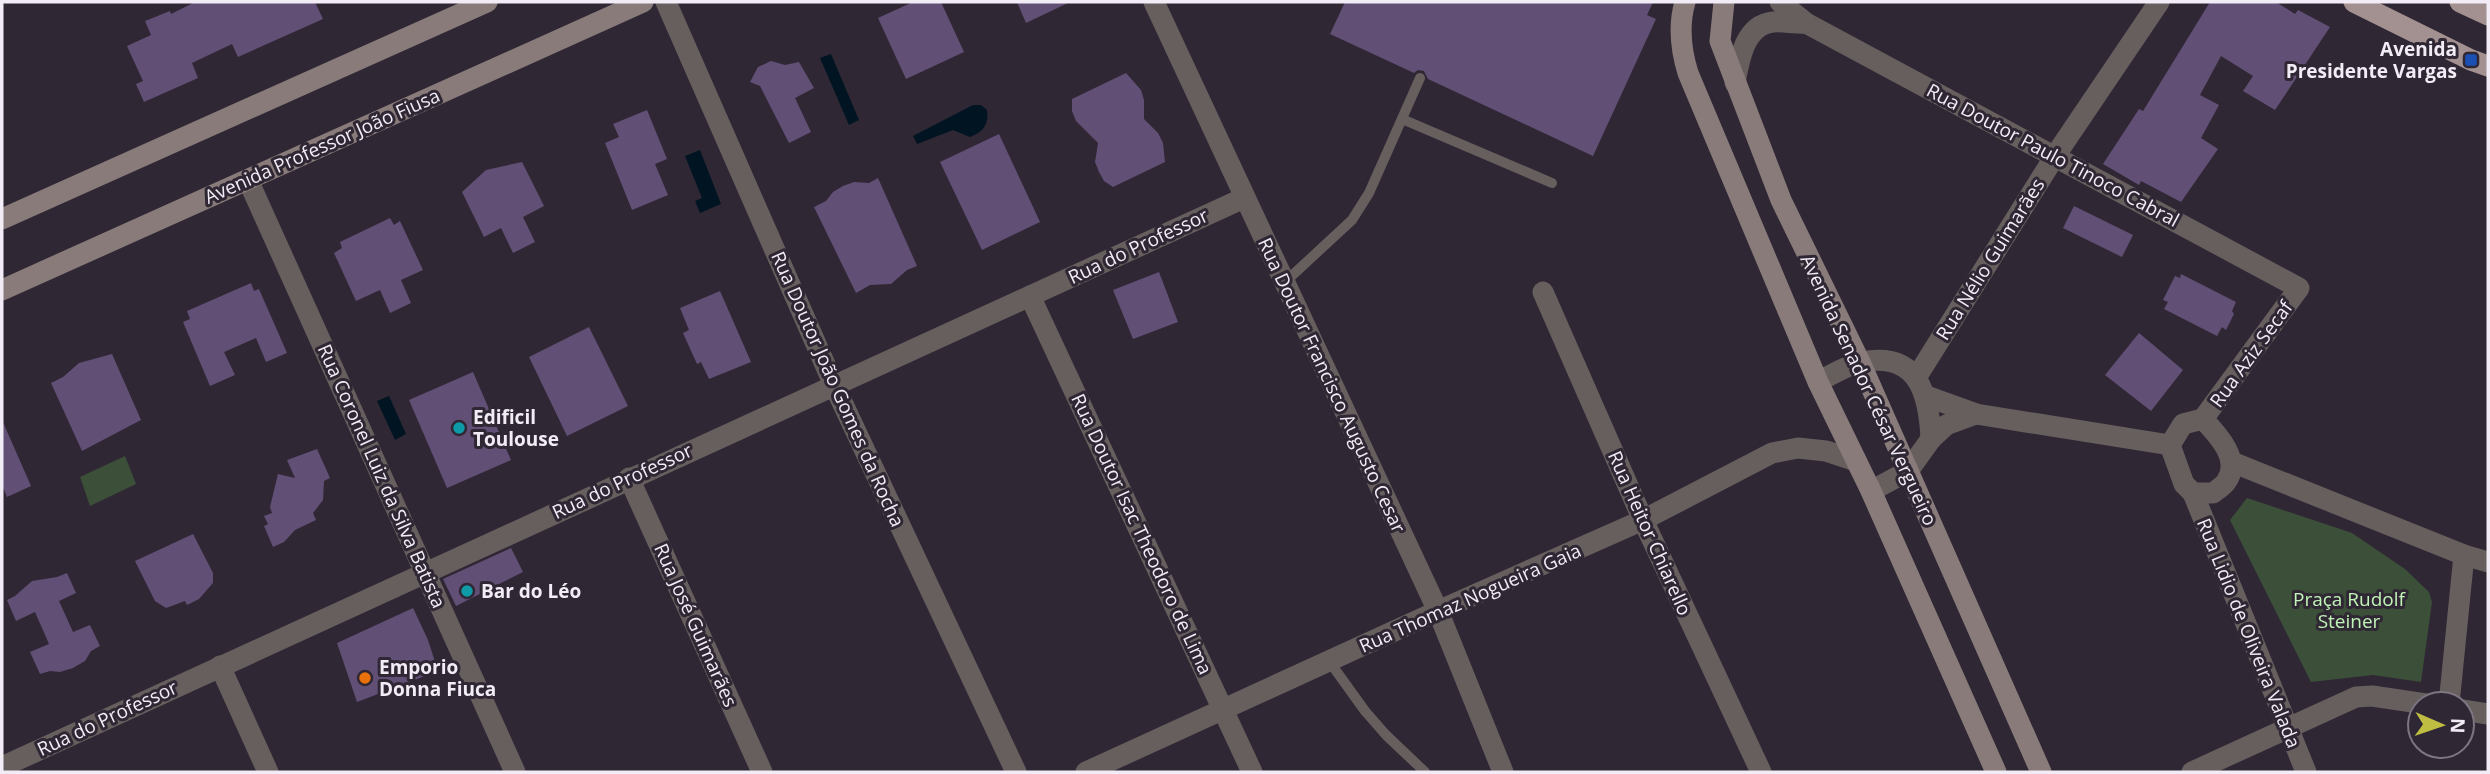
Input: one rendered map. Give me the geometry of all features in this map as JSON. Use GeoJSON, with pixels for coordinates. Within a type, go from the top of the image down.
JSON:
{"type":"FeatureCollection","features":[{"type":"Feature","properties":{"kind":"main road"},"geometry":{"type":"LineString","coordinates":[[2354,2],[2470,60],[2488,66]]}},
{"type":"Feature","properties":{"kind":"main road"},"geometry":{"type":"LineString","coordinates":[[2460,2],[2488,15]]}},
{"type":"Feature","properties":{"kind":"street"},"geometry":{"type":"LineString","coordinates":[[2,219],[487,2]]}},
{"type":"Feature","properties":{"kind":"street","name":"Avenida Professor João Fiusa"},"geometry":{"type":"LineString","coordinates":[[2,290],[643,2]]}},
{"type":"Feature","properties":{"kind":"street","name":"Rua Doutor João Gomes da Rocha"},"geometry":{"type":"LineString","coordinates":[[666,2],[834,385],[1016,772]]}},
{"type":"Feature","properties":{"kind":"street","name":"Rua Doutor Francisco Augusto Cesar"},"geometry":{"type":"LineString","coordinates":[[1154,2],[1438,611],[1503,772]]}},
{"type":"Feature","properties":{"kind":"street","name":"Avenida Senador César Vergueiro"},"geometry":{"type":"LineString","coordinates":[[1685,2],[1682,12],[1681,49],[1688,73],[1818,382],[1871,491],[1996,772]]}},
{"type":"Feature","properties":{"kind":"street","name":"Avenida Senador César Vergueiro"},"geometry":{"type":"LineString","coordinates":[[1724,2],[1720,41],[1781,200],[1860,362],[2041,772]]}},
{"type":"Feature","properties":{"kind":"street","name":"Rua Doutor Paulo Tinoco Cabral"},"geometry":{"type":"LineString","coordinates":[[1780,2],[1806,23],[2299,288]]}},
{"type":"Feature","properties":{"kind":"street","name":"Rua Nélio Guimarães"},"geometry":{"type":"LineString","coordinates":[[1921,387],[2054,156],[2160,2]]}},
{"type":"Feature","properties":{"kind":"street","name":"Rua Doutor Paulo Tinoco Cabral"},"geometry":{"type":"LineString","coordinates":[[1735,83],[1742,49],[1754,32],[1771,22],[1806,23]]}},
{"type":"Feature","properties":{"kind":"street","name":"Rua Coronel Luiz da Silva Batista"},"geometry":{"type":"LineString","coordinates":[[248,180],[515,772]]}},
{"type":"Feature","properties":{"kind":"street","name":"Rua do Professor"},"geometry":{"type":"LineString","coordinates":[[6,764],[1244,198]]}},
{"type":"Feature","properties":{"kind":"street"},"geometry":{"type":"LineString","coordinates":[[1748,215],[1781,200]]}},
{"type":"Feature","properties":{"kind":"street","name":"Rua Aziz Secaf"},"geometry":{"type":"LineString","coordinates":[[2203,419],[2299,288]]}},
{"type":"Feature","properties":{"kind":"street","name":"Rua Heitor Chiarello"},"geometry":{"type":"LineString","coordinates":[[1543,292],[1643,520],[1761,772]]}},
{"type":"Feature","properties":{"kind":"street","name":"Rua Doutor Isac Theodoro de Lima"},"geometry":{"type":"LineString","coordinates":[[1030,296],[1252,772]]}},
{"type":"Feature","properties":{"kind":"street"},"geometry":{"type":"LineString","coordinates":[[1818,382],[1860,362],[1888,360],[1903,365],[1921,387],[1976,414],[2171,445]]}},
{"type":"Feature","properties":{"kind":"street"},"geometry":{"type":"LineString","coordinates":[[1921,387],[1931,439]]}},
{"type":"Feature","properties":{"kind":"street"},"geometry":{"type":"LineString","coordinates":[[1871,491],[1908,471],[1931,439],[1946,425],[1976,414]]}},
{"type":"Feature","properties":{"kind":"street"},"geometry":{"type":"LineString","coordinates":[[2203,419],[2220,437],[2232,462],[2227,481],[2213,493],[2193,493],[2184,484],[2171,445],[2183,424],[2203,419]]}},
{"type":"Feature","properties":{"kind":"street","name":"Rua Thomaz Nogueira Gaia"},"geometry":{"type":"LineString","coordinates":[[1086,772],[1643,520],[1772,453],[1798,448],[1826,450],[1856,461]]}},
{"type":"Feature","properties":{"kind":"street"},"geometry":{"type":"LineString","coordinates":[[2232,462],[2464,555],[2488,562]]}},
{"type":"Feature","properties":{"kind":"street","name":"Rua José Guimarães"},"geometry":{"type":"LineString","coordinates":[[629,478],[762,772]]}},
{"type":"Feature","properties":{"kind":"street","name":"Rua Lidio de Oliveira Valada"},"geometry":{"type":"LineString","coordinates":[[2193,493],[2306,772]]}},
{"type":"Feature","properties":{"kind":"street"},"geometry":{"type":"LineString","coordinates":[[2450,690],[2464,555]]}},
{"type":"Feature","properties":{"kind":"street"},"geometry":{"type":"LineString","coordinates":[[220,666],[268,772]]}},
{"type":"Feature","properties":{"kind":"street"},"geometry":{"type":"LineString","coordinates":[[2192,772],[2356,697],[2372,696],[2406,701]]}},
{"type":"Feature","properties":{"kind":"lane"},"geometry":{"type":"LineString","coordinates":[[1284,283],[1352,220],[1369,192],[1420,78]]}},
{"type":"Feature","properties":{"kind":"lane"},"geometry":{"type":"LineString","coordinates":[[1402,119],[1552,183]]}},
{"type":"Feature","properties":{"kind":"lane"},"geometry":{"type":"LineString","coordinates":[[1329,661],[1365,711],[1425,772]]}},
{"type":"Feature","properties":{"kind":"green space"},"geometry":{"type":"Polygon","coordinates":[[[125,456],[136,484],[90,506],[80,477],[125,456]]]}},
{"type":"Feature","properties":{"kind":"green space","name":"Praça Rudolf Steiner"},"geometry":{"type":"Polygon","coordinates":[[[2247,498],[2352,533],[2405,569],[2429,592],[2432,602],[2421,682],[2373,675],[2311,682],[2230,520],[2247,498]]]}},
{"type":"Feature","properties":{"kind":"water"},"geometry":{"type":"Polygon","coordinates":[[[831,54],[859,120],[849,125],[820,58],[831,54]]]}},
{"type":"Feature","properties":{"kind":"water"},"geometry":{"type":"Polygon","coordinates":[[[973,105],[981,105],[987,110],[986,124],[978,133],[970,137],[953,130],[917,144],[913,136],[973,105]]]}},
{"type":"Feature","properties":{"kind":"water"},"geometry":{"type":"Polygon","coordinates":[[[700,150],[721,204],[700,213],[695,201],[702,198],[685,156],[700,150]]]}},
{"type":"Feature","properties":{"kind":"water"},"geometry":{"type":"Polygon","coordinates":[[[389,396],[406,434],[395,440],[377,401],[389,396]]]}},
{"type":"Feature","properties":{"kind":"building"},"geometry":{"type":"Polygon","coordinates":[[[195,2],[315,2],[323,19],[238,57],[232,44],[192,63],[198,78],[144,102],[136,84],[143,81],[127,46],[151,35],[145,21],[170,11],[171,14],[195,2]]]}},
{"type":"Feature","properties":{"kind":"building"},"geometry":{"type":"Polygon","coordinates":[[[913,2],[941,2],[964,52],[906,79],[878,18],[913,2]]]}},
{"type":"Feature","properties":{"kind":"building"},"geometry":{"type":"Polygon","coordinates":[[[1017,2],[1070,2],[1026,23],[1017,2]]]}},
{"type":"Feature","properties":{"kind":"building"},"geometry":{"type":"Polygon","coordinates":[[[1345,2],[1653,2],[1647,15],[1656,19],[1593,156],[1428,79],[1424,71],[1418,70],[1414,73],[1330,34],[1345,2]]]}},
{"type":"Feature","properties":{"kind":"building"},"geometry":{"type":"Polygon","coordinates":[[[2210,2],[2276,2],[2295,14],[2298,10],[2330,27],[2275,110],[2243,91],[2253,76],[2221,56],[2200,95],[2219,105],[2201,138],[2218,149],[2181,202],[2141,181],[2139,185],[2103,164],[2139,109],[2143,111],[2210,2]]]}},
{"type":"Feature","properties":{"kind":"building"},"geometry":{"type":"Polygon","coordinates":[[[771,61],[785,65],[799,62],[814,88],[795,98],[811,132],[789,143],[760,86],[750,82],[758,67],[771,61]]]}},
{"type":"Feature","properties":{"kind":"building"},"geometry":{"type":"Polygon","coordinates":[[[1126,73],[1141,90],[1144,119],[1158,133],[1163,143],[1165,162],[1113,187],[1104,181],[1099,172],[1095,162],[1098,143],[1076,121],[1072,111],[1072,99],[1126,73]]]}},
{"type":"Feature","properties":{"kind":"building"},"geometry":{"type":"Polygon","coordinates":[[[647,110],[667,159],[655,164],[668,195],[632,210],[605,143],[619,137],[613,124],[647,110]]]}},
{"type":"Feature","properties":{"kind":"building"},"geometry":{"type":"Polygon","coordinates":[[[999,134],[1040,222],[982,250],[940,162],[999,134]]]}},
{"type":"Feature","properties":{"kind":"building"},"geometry":{"type":"Polygon","coordinates":[[[522,162],[544,206],[523,217],[535,242],[513,253],[501,228],[484,237],[462,192],[486,170],[522,162]]]}},
{"type":"Feature","properties":{"kind":"building"},"geometry":{"type":"Polygon","coordinates":[[[878,178],[917,266],[907,270],[891,284],[870,285],[856,293],[814,207],[826,201],[833,192],[843,186],[854,182],[869,183],[878,178]]]}},
{"type":"Feature","properties":{"kind":"building"},"geometry":{"type":"Polygon","coordinates":[[[2074,206],[2133,235],[2122,257],[2063,228],[2074,206]]]}},
{"type":"Feature","properties":{"kind":"building"},"geometry":{"type":"Polygon","coordinates":[[[390,218],[394,225],[400,221],[423,270],[401,280],[411,303],[390,313],[380,290],[356,301],[334,253],[342,248],[340,242],[390,218]]]}},
{"type":"Feature","properties":{"kind":"building"},"geometry":{"type":"Polygon","coordinates":[[[1159,272],[1178,322],[1133,339],[1113,290],[1159,272]]]}},
{"type":"Feature","properties":{"kind":"building"},"geometry":{"type":"Polygon","coordinates":[[[2181,274],[2236,302],[2232,311],[2234,314],[2226,330],[2222,327],[2217,336],[2164,309],[2168,302],[2163,300],[2175,276],[2180,278],[2181,274]]]}},
{"type":"Feature","properties":{"kind":"building"},"geometry":{"type":"Polygon","coordinates":[[[251,283],[254,291],[259,289],[287,353],[266,362],[256,338],[224,352],[235,375],[210,386],[183,322],[190,319],[187,311],[251,283]]]}},
{"type":"Feature","properties":{"kind":"building"},"geometry":{"type":"Polygon","coordinates":[[[720,291],[751,362],[709,379],[701,362],[697,364],[683,333],[689,330],[680,308],[720,291]]]}},
{"type":"Feature","properties":{"kind":"building"},"geometry":{"type":"Polygon","coordinates":[[[589,327],[628,406],[567,436],[529,357],[589,327]]]}},
{"type":"Feature","properties":{"kind":"building"},"geometry":{"type":"Polygon","coordinates":[[[2139,333],[2183,370],[2151,411],[2105,375],[2139,333]]]}},
{"type":"Feature","properties":{"kind":"building"},"geometry":{"type":"Polygon","coordinates":[[[112,354],[141,420],[82,451],[51,383],[79,363],[112,354]]]}},
{"type":"Feature","properties":{"kind":"building","name":"Edificil Toulouse"},"geometry":{"type":"Polygon","coordinates":[[[473,372],[511,460],[447,488],[409,400],[473,372]]]}},
{"type":"Feature","properties":{"kind":"building"},"geometry":{"type":"Polygon","coordinates":[[[2,420],[31,486],[7,497],[2,485],[2,420]]]}},
{"type":"Feature","properties":{"kind":"building"},"geometry":{"type":"Polygon","coordinates":[[[317,449],[330,478],[324,481],[323,500],[313,513],[316,520],[295,530],[284,542],[273,547],[264,526],[268,524],[264,516],[272,513],[270,507],[278,474],[295,478],[287,460],[317,449]]]}},
{"type":"Feature","properties":{"kind":"building"},"geometry":{"type":"Polygon","coordinates":[[[193,534],[213,573],[213,583],[199,599],[187,605],[185,601],[166,608],[155,601],[135,561],[193,534]]]}},
{"type":"Feature","properties":{"kind":"building","name":"Bar do Léo"},"geometry":{"type":"Polygon","coordinates":[[[511,548],[523,572],[456,606],[443,579],[511,548]]]}},
{"type":"Feature","properties":{"kind":"building"},"geometry":{"type":"Polygon","coordinates":[[[67,573],[76,593],[59,601],[73,632],[90,625],[100,646],[91,651],[85,661],[73,668],[40,674],[30,652],[49,644],[35,612],[16,621],[7,600],[32,581],[67,573]]]}},
{"type":"Feature","properties":{"kind":"building"},"geometry":{"type":"Polygon","coordinates":[[[413,608],[428,640],[438,671],[357,702],[337,643],[413,608]]]}},
{"type":"Feature","properties":{"kind":"place","name":"Avenida Presidente Vargas"},"geometry":{"type":"Point","coordinates":[2471,60]}},
{"type":"Feature","properties":{"kind":"place","name":"Edificil Toulouse"},"geometry":{"type":"Point","coordinates":[459,428]}},
{"type":"Feature","properties":{"kind":"place","name":"Bar do Léo"},"geometry":{"type":"Point","coordinates":[467,591]}},
{"type":"Feature","properties":{"kind":"place","name":"Emporio Donna Fiuca"},"geometry":{"type":"Point","coordinates":[365,678]}}]}
